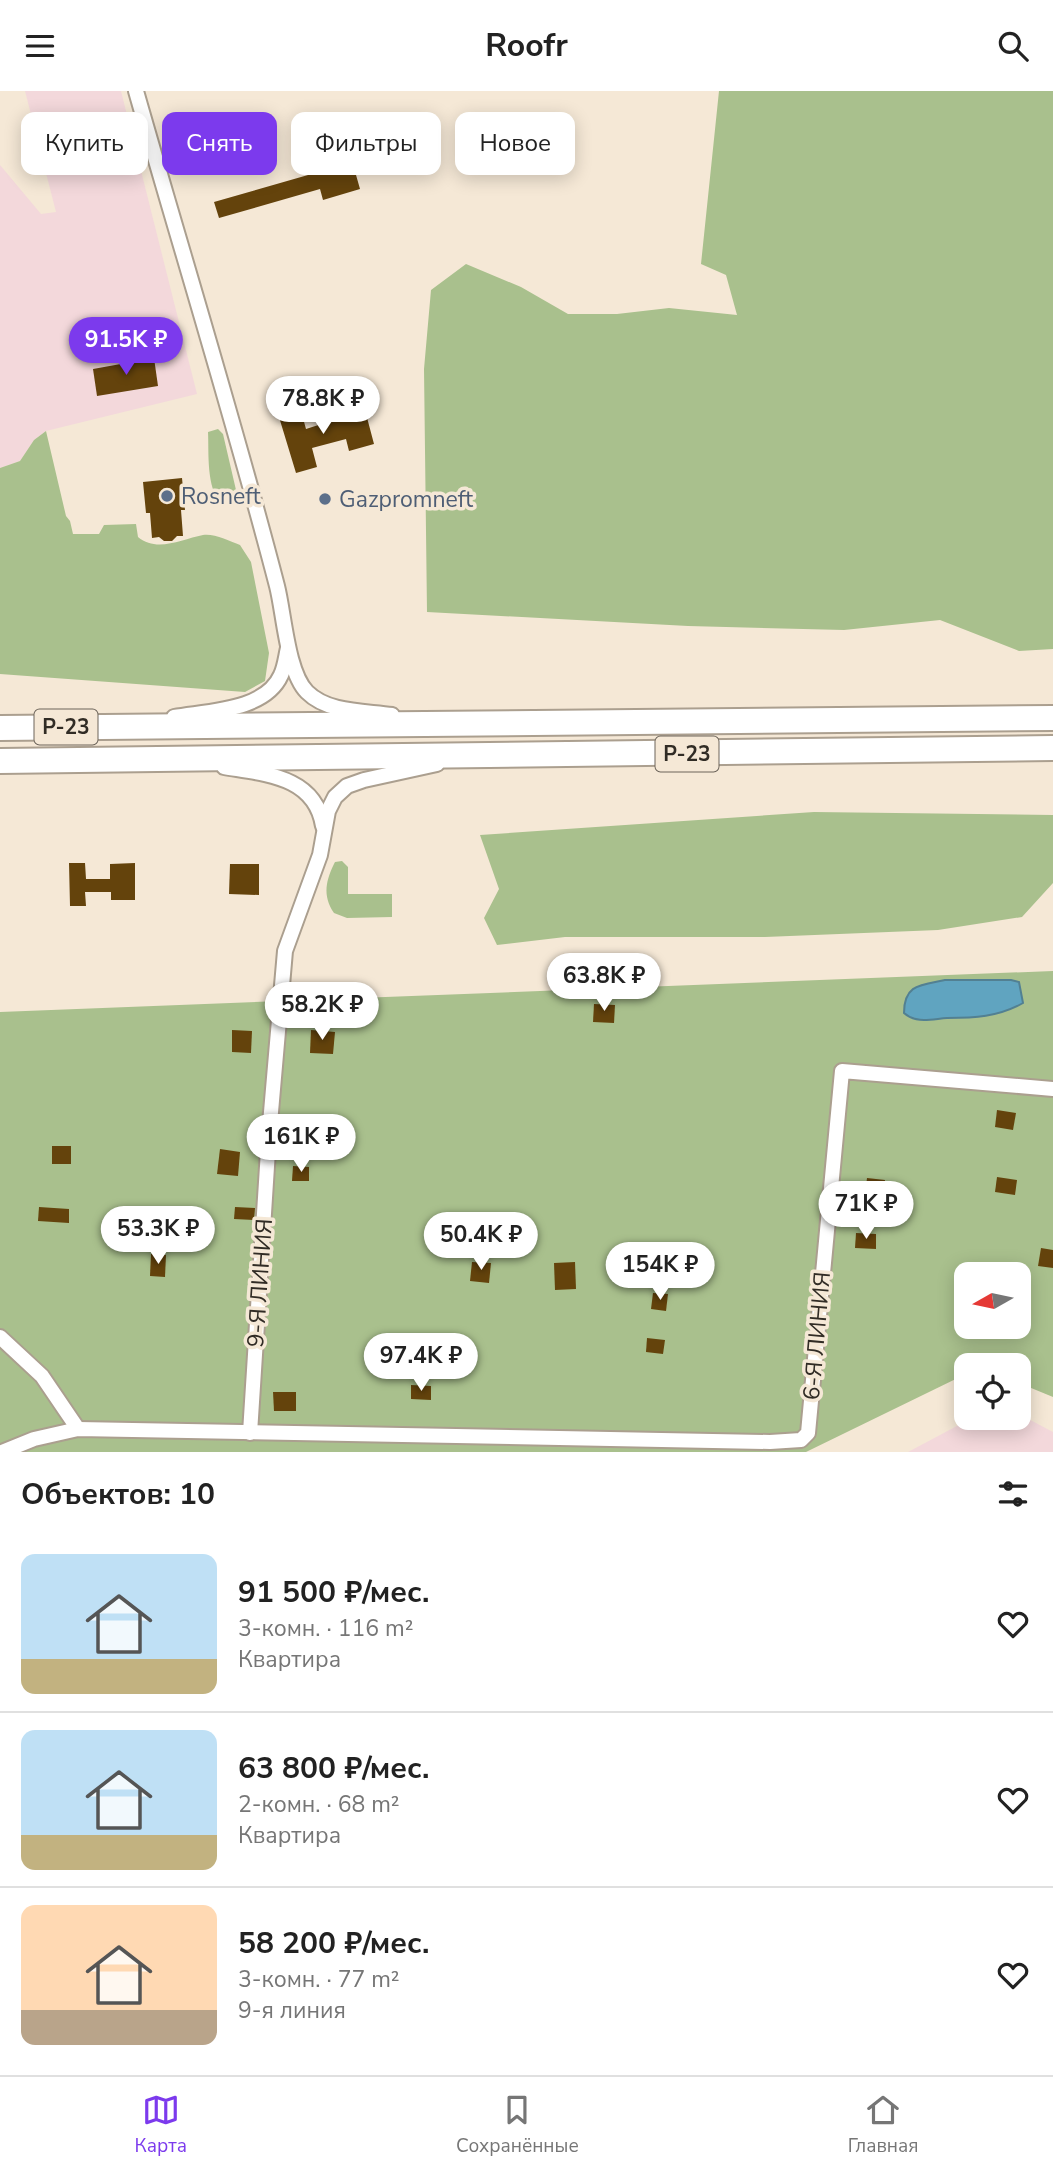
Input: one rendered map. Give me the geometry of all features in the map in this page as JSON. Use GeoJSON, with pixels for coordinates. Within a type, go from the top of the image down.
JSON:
{"type":"FeatureCollection","features":[{"type":"Feature","properties":{"kind":"highway","name":"Р-23"},"geometry":{"type":"LineString","coordinates":[[0,728],[1053,718]]}},
{"type":"Feature","properties":{"kind":"highway","name":"Р-23"},"geometry":{"type":"LineString","coordinates":[[0,761],[1053,748]]}},
{"type":"Feature","properties":{"kind":"street"},"geometry":{"type":"LineString","coordinates":[[136,91],[265,541],[278,589],[288,647],[298,678],[306,691],[332,707],[443,724]]}},
{"type":"Feature","properties":{"kind":"street"},"geometry":{"type":"LineString","coordinates":[[131,726],[246,704],[264,695],[281,675],[288,647]]}},
{"type":"Feature","properties":{"kind":"street","name":"9-Я ЛИНИЯ"},"geometry":{"type":"LineString","coordinates":[[250,1433],[269,1135],[284,967],[291,929],[300,911],[324,835],[328,811],[335,797],[347,786],[471,756]]}},
{"type":"Feature","properties":{"kind":"street"},"geometry":{"type":"LineString","coordinates":[[183,759],[274,776],[296,784],[306,792],[321,812],[324,835]]}},
{"type":"Feature","properties":{"kind":"street","name":"6-Я ЛИНИЯ"},"geometry":{"type":"LineString","coordinates":[[250,1433],[770,1442],[801,1440],[808,1433],[842,1071],[1053,1089]]}},
{"type":"Feature","properties":{"kind":"street"},"geometry":{"type":"LineString","coordinates":[[0,1337],[42,1376],[78,1429]]}},
{"type":"Feature","properties":{"kind":"street"},"geometry":{"type":"LineString","coordinates":[[2,1452],[35,1446],[78,1429],[250,1433]]}},
{"type":"Feature","properties":{"kind":"shaded area"},"geometry":{"type":"Polygon","coordinates":[[[25,91],[121,91],[126,112],[30,112],[25,91]]]}},
{"type":"Feature","properties":{"kind":"shaded area"},"geometry":{"type":"Polygon","coordinates":[[[0,165],[41,214],[56,212],[47,175],[142,175],[197,394],[46,431],[34,440],[20,461],[0,468],[0,165]]]}},
{"type":"Feature","properties":{"kind":"shaded area"},"geometry":{"type":"Polygon","coordinates":[[[1031,1420],[1053,1432],[1053,1452],[908,1452],[954,1428],[954,1430],[1031,1430],[1031,1420]]]}},
{"type":"Feature","properties":{"kind":"green space"},"geometry":{"type":"Polygon","coordinates":[[[719,91],[1053,91],[1053,649],[1019,651],[940,620],[844,630],[688,626],[427,612],[424,369],[431,290],[466,264],[521,287],[568,314],[617,314],[669,308],[737,315],[726,275],[701,264],[719,91]]]}},
{"type":"Feature","properties":{"kind":"green space"},"geometry":{"type":"Polygon","coordinates":[[[218,429],[223,434],[236,490],[229,501],[221,503],[213,488],[209,459],[208,432],[218,429]]]}},
{"type":"Feature","properties":{"kind":"green space"},"geometry":{"type":"Polygon","coordinates":[[[46,431],[66,516],[73,534],[99,534],[104,525],[136,524],[138,537],[153,544],[207,535],[240,545],[251,562],[269,653],[265,681],[245,692],[0,674],[0,468],[20,461],[34,440],[46,431]]]}},
{"type":"Feature","properties":{"kind":"green space"},"geometry":{"type":"Polygon","coordinates":[[[814,812],[1053,815],[1053,883],[1022,917],[938,930],[765,937],[565,937],[497,945],[484,918],[499,889],[480,835],[814,812]]]}},
{"type":"Feature","properties":{"kind":"green space"},"geometry":{"type":"Polygon","coordinates":[[[342,861],[348,867],[348,894],[392,894],[392,917],[347,918],[334,913],[328,900],[328,881],[335,862],[342,861]]]}},
{"type":"Feature","properties":{"kind":"green space"},"geometry":{"type":"Polygon","coordinates":[[[1053,971],[1053,1397],[1031,1388],[1031,1353],[954,1353],[954,1380],[806,1452],[0,1452],[0,1012],[1053,971]]]}},
{"type":"Feature","properties":{"kind":"water"},"geometry":{"type":"Polygon","coordinates":[[[945,980],[1019,982],[1023,1003],[995,1014],[976,1017],[924,1020],[914,1019],[904,1013],[907,996],[911,991],[921,985],[945,980]]]}},
{"type":"Feature","properties":{"kind":"building"},"geometry":{"type":"Polygon","coordinates":[[[308,175],[356,175],[360,189],[323,200],[320,189],[219,218],[214,202],[308,175]]]}},
{"type":"Feature","properties":{"kind":"building"},"geometry":{"type":"Polygon","coordinates":[[[154,358],[158,386],[97,396],[93,369],[154,358]]]}},
{"type":"Feature","properties":{"kind":"building"},"geometry":{"type":"Polygon","coordinates":[[[365,410],[374,444],[349,451],[346,439],[312,448],[317,467],[296,473],[279,417],[301,411],[306,429],[365,410]]]}},
{"type":"Feature","properties":{"kind":"building"},"geometry":{"type":"Polygon","coordinates":[[[182,478],[185,510],[181,510],[183,536],[177,536],[172,541],[152,538],[143,482],[182,478]]]}},
{"type":"Feature","properties":{"kind":"building"},"geometry":{"type":"Polygon","coordinates":[[[69,863],[85,863],[86,879],[110,879],[110,864],[135,863],[135,900],[111,900],[111,892],[85,892],[86,906],[70,906],[69,863]]]}},
{"type":"Feature","properties":{"kind":"building"},"geometry":{"type":"Polygon","coordinates":[[[230,864],[259,864],[259,895],[229,894],[230,864]]]}},
{"type":"Feature","properties":{"kind":"building"},"geometry":{"type":"Polygon","coordinates":[[[594,1004],[615,1005],[614,1023],[593,1022],[594,1004]]]}},
{"type":"Feature","properties":{"kind":"building"},"geometry":{"type":"Polygon","coordinates":[[[232,1030],[252,1031],[251,1053],[232,1052],[232,1030]]]}},
{"type":"Feature","properties":{"kind":"building"},"geometry":{"type":"Polygon","coordinates":[[[311,1030],[335,1032],[333,1054],[310,1053],[311,1030]]]}},
{"type":"Feature","properties":{"kind":"building"},"geometry":{"type":"Polygon","coordinates":[[[997,1110],[1016,1113],[1013,1130],[995,1127],[997,1110]]]}},
{"type":"Feature","properties":{"kind":"building"},"geometry":{"type":"Polygon","coordinates":[[[52,1146],[71,1146],[71,1164],[52,1164],[52,1146]]]}},
{"type":"Feature","properties":{"kind":"building"},"geometry":{"type":"Polygon","coordinates":[[[220,1149],[240,1152],[238,1176],[217,1174],[220,1149]]]}},
{"type":"Feature","properties":{"kind":"building"},"geometry":{"type":"Polygon","coordinates":[[[293,1166],[309,1167],[309,1181],[292,1181],[293,1166]]]}},
{"type":"Feature","properties":{"kind":"building"},"geometry":{"type":"Polygon","coordinates":[[[997,1177],[1017,1180],[1015,1195],[995,1192],[997,1177]]]}},
{"type":"Feature","properties":{"kind":"building"},"geometry":{"type":"Polygon","coordinates":[[[867,1178],[885,1180],[883,1196],[865,1193],[867,1178]]]}},
{"type":"Feature","properties":{"kind":"building"},"geometry":{"type":"Polygon","coordinates":[[[39,1207],[69,1209],[69,1223],[38,1221],[39,1207]]]}},
{"type":"Feature","properties":{"kind":"building"},"geometry":{"type":"Polygon","coordinates":[[[235,1207],[255,1208],[254,1220],[234,1219],[235,1207]]]}},
{"type":"Feature","properties":{"kind":"building"},"geometry":{"type":"Polygon","coordinates":[[[856,1233],[876,1234],[876,1249],[855,1248],[856,1233]]]}},
{"type":"Feature","properties":{"kind":"building"},"geometry":{"type":"Polygon","coordinates":[[[1041,1248],[1053,1250],[1053,1268],[1038,1266],[1041,1248]]]}},
{"type":"Feature","properties":{"kind":"building"},"geometry":{"type":"Polygon","coordinates":[[[151,1254],[166,1255],[165,1277],[150,1276],[151,1254]]]}},
{"type":"Feature","properties":{"kind":"building"},"geometry":{"type":"Polygon","coordinates":[[[472,1262],[491,1263],[489,1283],[470,1281],[472,1262]]]}},
{"type":"Feature","properties":{"kind":"building"},"geometry":{"type":"Polygon","coordinates":[[[575,1262],[576,1289],[555,1290],[554,1263],[575,1262]]]}},
{"type":"Feature","properties":{"kind":"building"},"geometry":{"type":"Polygon","coordinates":[[[653,1293],[668,1294],[666,1311],[651,1309],[653,1293]]]}},
{"type":"Feature","properties":{"kind":"building"},"geometry":{"type":"Polygon","coordinates":[[[647,1338],[665,1340],[663,1354],[646,1352],[647,1338]]]}},
{"type":"Feature","properties":{"kind":"building"},"geometry":{"type":"Polygon","coordinates":[[[411,1385],[431,1386],[431,1400],[411,1399],[411,1385]]]}},
{"type":"Feature","properties":{"kind":"building"},"geometry":{"type":"Polygon","coordinates":[[[273,1392],[296,1392],[296,1411],[274,1411],[273,1392]]]}},
{"type":"Feature","properties":{"kind":"place","name":"Rosneft"},"geometry":{"type":"Point","coordinates":[167,496]}},
{"type":"Feature","properties":{"kind":"place","name":"Gazpromneft"},"geometry":{"type":"Point","coordinates":[325,499]}}]}
